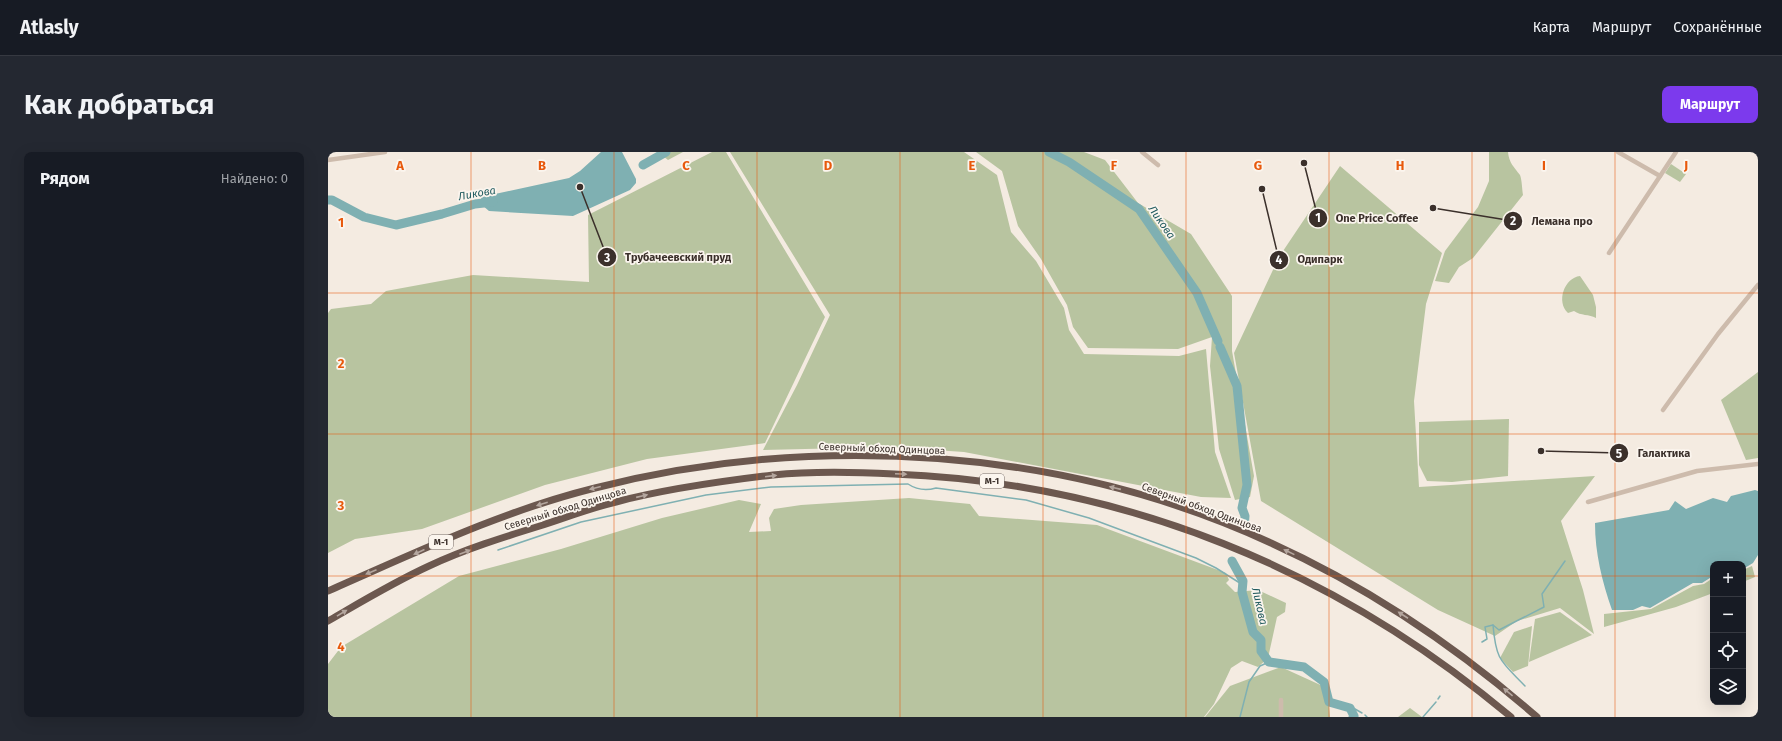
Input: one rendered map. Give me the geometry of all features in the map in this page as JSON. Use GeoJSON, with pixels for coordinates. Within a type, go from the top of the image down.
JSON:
{"type":"FeatureCollection","features":[{"type":"Feature","properties":{"kind":"highway","name":"Северный обход Одинцова"},"geometry":{"type":"LineString","coordinates":[[328,591],[473,528],[538,504],[596,488],[688,468],[767,459],[840,455],[920,457],[986,464],[1064,476],[1135,493],[1178,506],[1269,542],[1326,570],[1404,615],[1484,672],[1537,717]]}},
{"type":"Feature","properties":{"kind":"highway","name":"Северный обход Одинцова"},"geometry":{"type":"LineString","coordinates":[[328,621],[429,566],[525,530],[615,502],[658,492],[775,475],[859,472],[983,480],[1059,493],[1172,524],[1264,560],[1349,603],[1393,629],[1474,686],[1511,717]]}},
{"type":"Feature","properties":{"kind":"street"},"geometry":{"type":"LineString","coordinates":[[328,160],[385,152]]}},
{"type":"Feature","properties":{"kind":"street"},"geometry":{"type":"LineString","coordinates":[[1142,152],[1158,164]]}},
{"type":"Feature","properties":{"kind":"street"},"geometry":{"type":"LineString","coordinates":[[1618,152],[1660,176]]}},
{"type":"Feature","properties":{"kind":"street"},"geometry":{"type":"LineString","coordinates":[[1609,253],[1676,152]]}},
{"type":"Feature","properties":{"kind":"street"},"geometry":{"type":"LineString","coordinates":[[1663,410],[1718,334],[1758,285]]}},
{"type":"Feature","properties":{"kind":"street"},"geometry":{"type":"LineString","coordinates":[[1588,502],[1696,471],[1758,464]]}},
{"type":"Feature","properties":{"kind":"street"},"geometry":{"type":"LineString","coordinates":[[1281,700],[1281,717]]}},
{"type":"Feature","properties":{"kind":"green space"},"geometry":{"type":"Polygon","coordinates":[[[658,152],[683,152],[668,160],[658,152]]]}},
{"type":"Feature","properties":{"kind":"green space"},"geometry":{"type":"Polygon","coordinates":[[[712,152],[726,152],[825,317],[765,443],[647,459],[545,485],[422,529],[355,539],[328,553],[328,313],[331,309],[371,304],[386,291],[473,275],[589,282],[588,215],[712,152]]]}},
{"type":"Feature","properties":{"kind":"green space"},"geometry":{"type":"Polygon","coordinates":[[[730,152],[964,152],[997,175],[1011,232],[1036,261],[1064,308],[1069,330],[1084,354],[1179,356],[1206,349],[1215,452],[1231,498],[1201,497],[964,452],[890,447],[763,450],[797,385],[830,315],[730,152]]]}},
{"type":"Feature","properties":{"kind":"green space"},"geometry":{"type":"Polygon","coordinates":[[[976,152],[1084,152],[1105,160],[1138,203],[1191,234],[1232,296],[1232,351],[1254,476],[1250,497],[1235,500],[1219,449],[1210,366],[1212,337],[1178,349],[1088,348],[1073,327],[1067,305],[1041,259],[1018,226],[1002,171],[976,152]]]}},
{"type":"Feature","properties":{"kind":"green space"},"geometry":{"type":"Polygon","coordinates":[[[1489,152],[1508,152],[1511,162],[1520,175],[1523,195],[1473,258],[1459,267],[1449,283],[1435,281],[1445,251],[1478,207],[1489,181],[1489,152]]]}},
{"type":"Feature","properties":{"kind":"green space"},"geometry":{"type":"Polygon","coordinates":[[[1671,164],[1686,174],[1680,182],[1665,173],[1671,164]]]}},
{"type":"Feature","properties":{"kind":"green space"},"geometry":{"type":"Polygon","coordinates":[[[1340,166],[1442,253],[1426,304],[1414,401],[1419,487],[1595,476],[1561,521],[1583,590],[1594,634],[1560,608],[1517,621],[1495,636],[1438,610],[1261,501],[1234,353],[1279,257],[1340,166]]]}},
{"type":"Feature","properties":{"kind":"green space"},"geometry":{"type":"Polygon","coordinates":[[[1580,276],[1593,295],[1596,307],[1596,318],[1579,314],[1574,311],[1568,313],[1564,308],[1562,297],[1566,286],[1574,278],[1580,276]]]}},
{"type":"Feature","properties":{"kind":"green space"},"geometry":{"type":"Polygon","coordinates":[[[1758,372],[1758,458],[1746,460],[1721,400],[1758,372]]]}},
{"type":"Feature","properties":{"kind":"green space"},"geometry":{"type":"Polygon","coordinates":[[[1509,419],[1508,476],[1452,482],[1427,481],[1419,465],[1419,422],[1509,419]]]}},
{"type":"Feature","properties":{"kind":"green space"},"geometry":{"type":"Polygon","coordinates":[[[909,498],[970,504],[979,516],[1097,525],[1226,573],[1229,580],[1226,583],[1235,592],[1258,590],[1286,603],[1285,612],[1277,617],[1268,658],[1258,667],[1242,661],[1231,668],[1214,704],[1204,717],[328,717],[328,664],[341,647],[459,576],[561,549],[662,518],[739,500],[761,504],[749,532],[771,531],[769,518],[774,509],[801,505],[909,498]]]}},
{"type":"Feature","properties":{"kind":"green space"},"geometry":{"type":"Polygon","coordinates":[[[1752,566],[1755,577],[1746,581],[1746,569],[1752,566]]]}},
{"type":"Feature","properties":{"kind":"green space"},"geometry":{"type":"Polygon","coordinates":[[[1710,580],[1710,594],[1676,607],[1604,627],[1604,614],[1651,609],[1693,586],[1704,584],[1710,580]]]}},
{"type":"Feature","properties":{"kind":"green space"},"geometry":{"type":"Polygon","coordinates":[[[1560,612],[1592,635],[1529,662],[1535,619],[1560,612]]]}},
{"type":"Feature","properties":{"kind":"green space"},"geometry":{"type":"Polygon","coordinates":[[[1532,626],[1528,666],[1513,672],[1500,658],[1514,632],[1532,626]]]}},
{"type":"Feature","properties":{"kind":"green space"},"geometry":{"type":"Polygon","coordinates":[[[1281,667],[1327,688],[1330,717],[1205,717],[1230,686],[1281,667]]]}},
{"type":"Feature","properties":{"kind":"green space"},"geometry":{"type":"Polygon","coordinates":[[[1410,708],[1422,717],[1398,717],[1410,708]]]}},
{"type":"Feature","properties":{"kind":"water"},"geometry":{"type":"Polygon","coordinates":[[[601,152],[622,152],[636,179],[636,183],[630,190],[573,216],[489,211],[482,205],[481,197],[569,178],[580,171],[601,152]]]}},
{"type":"Feature","properties":{"kind":"water"},"geometry":{"type":"Polygon","coordinates":[[[1755,490],[1758,491],[1758,555],[1753,563],[1746,567],[1746,561],[1710,561],[1710,578],[1702,583],[1693,583],[1650,608],[1642,606],[1633,610],[1612,610],[1600,567],[1596,545],[1595,523],[1669,510],[1675,501],[1686,509],[1713,498],[1727,502],[1731,496],[1755,490]]]}},
{"type":"Feature","properties":{"kind":"waterway","name":"Ликова"},"geometry":{"type":"LineString","coordinates":[[643,165],[666,152]]}},
{"type":"Feature","properties":{"kind":"waterway","name":"Ликова"},"geometry":{"type":"LineString","coordinates":[[1049,152],[1069,162],[1139,209],[1197,293],[1218,341]]}},
{"type":"Feature","properties":{"kind":"waterway","name":"Ликова"},"geometry":{"type":"LineString","coordinates":[[328,200],[332,200],[364,217],[396,225],[475,204],[493,202]]}},
{"type":"Feature","properties":{"kind":"waterway","name":"Ликова"},"geometry":{"type":"LineString","coordinates":[[1220,347],[1237,386],[1247,485],[1242,508],[1245,516],[1244,528]]}},
{"type":"Feature","properties":{"kind":"waterway"},"geometry":{"type":"LineString","coordinates":[[498,550],[581,522],[706,495],[771,487],[908,484],[915,488],[922,489],[936,488],[1026,500],[1089,518],[1196,558],[1216,568],[1243,585]]}},
{"type":"Feature","properties":{"kind":"waterway","name":"Ликова"},"geometry":{"type":"LineString","coordinates":[[1232,561],[1243,581],[1242,592],[1253,632],[1261,640],[1261,651],[1269,662],[1304,667],[1324,682],[1329,702],[1350,708],[1354,716],[1353,717]]}},
{"type":"Feature","properties":{"kind":"waterway"},"geometry":{"type":"LineString","coordinates":[[1482,642],[1487,639],[1485,627],[1493,625],[1499,630],[1544,607],[1542,594],[1565,561]]}},
{"type":"Feature","properties":{"kind":"waterway"},"geometry":{"type":"LineString","coordinates":[[1493,625],[1496,646],[1501,660],[1525,686]]}},
{"type":"Feature","properties":{"kind":"waterway"},"geometry":{"type":"LineString","coordinates":[[1240,717],[1249,682],[1260,666],[1269,662]]}},
{"type":"Feature","properties":{"kind":"waterway"},"geometry":{"type":"LineString","coordinates":[[1423,717],[1436,702]]}},
{"type":"Feature","properties":{"kind":"waterway"},"geometry":{"type":"LineString","coordinates":[[1352,712],[1355,709],[1362,713]]}},
{"type":"Feature","properties":{"kind":"place","name":"One Price Coffee"},"geometry":{"type":"Point","coordinates":[1304,163]}},
{"type":"Feature","properties":{"kind":"place","name":"Трубачеевский пруд"},"geometry":{"type":"Point","coordinates":[580,187]}},
{"type":"Feature","properties":{"kind":"place","name":"Одипарк"},"geometry":{"type":"Point","coordinates":[1262,189]}},
{"type":"Feature","properties":{"kind":"place","name":"Лемана про"},"geometry":{"type":"Point","coordinates":[1433,208]}},
{"type":"Feature","properties":{"kind":"place","name":"Галактика"},"geometry":{"type":"Point","coordinates":[1541,451]}}]}
